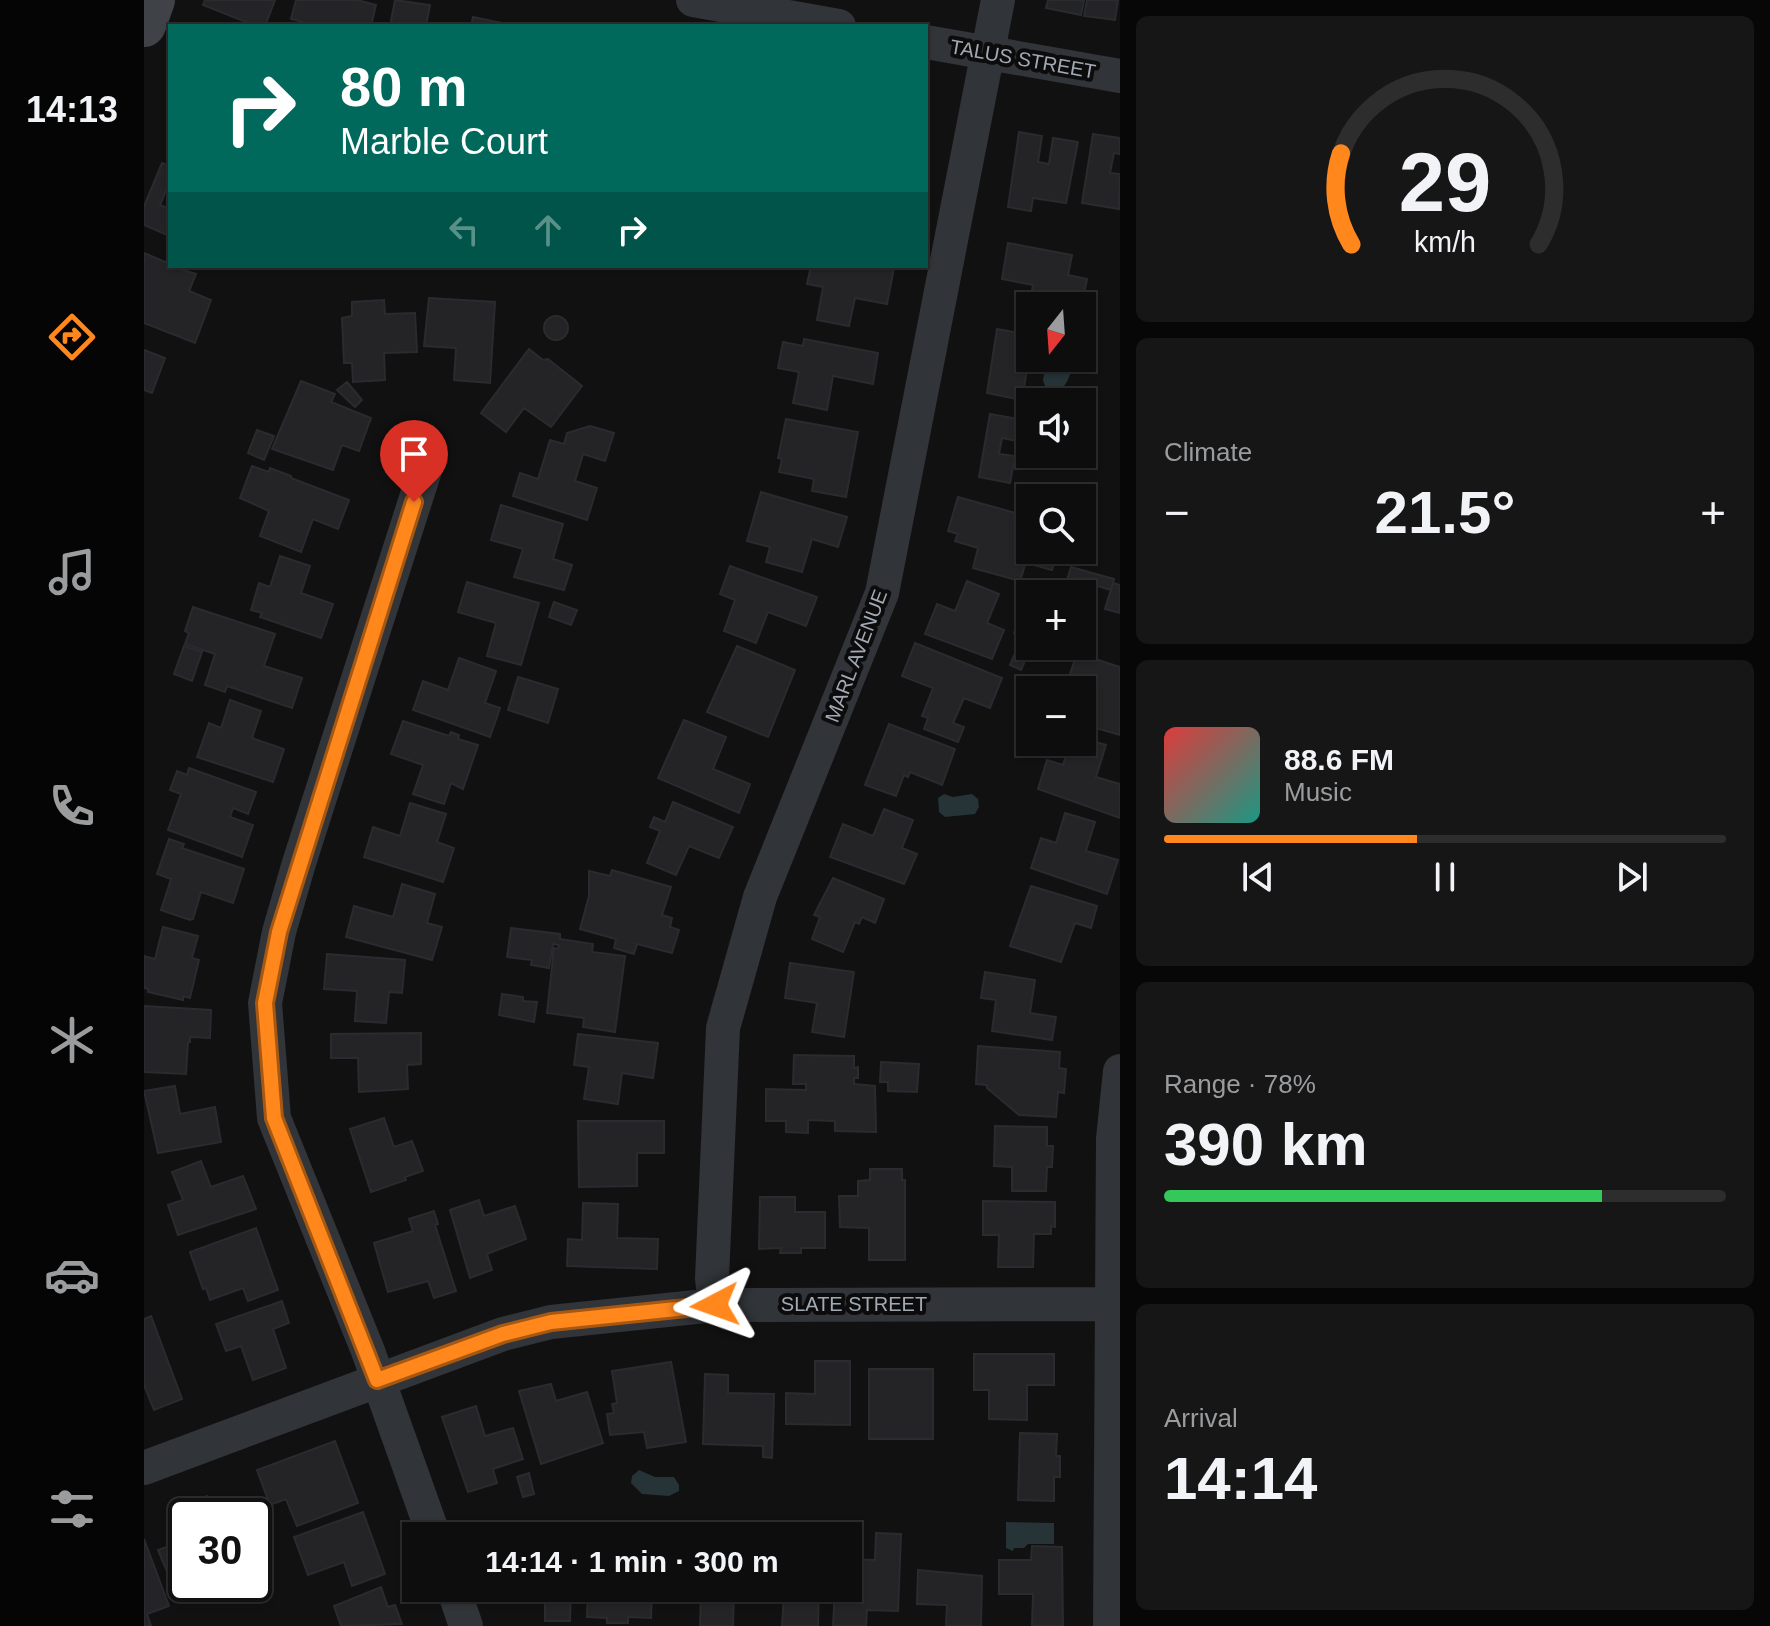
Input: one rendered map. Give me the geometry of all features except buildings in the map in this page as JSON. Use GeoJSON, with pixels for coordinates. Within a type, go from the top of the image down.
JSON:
{"type":"FeatureCollection","features":[{"type":"Feature","properties":{"kind":"street"},"geometry":{"type":"LineString","coordinates":[[144,25],[153,0]]}},
{"type":"Feature","properties":{"kind":"street"},"geometry":{"type":"LineString","coordinates":[[693,0],[828,24]]}},
{"type":"Feature","properties":{"kind":"street","name":"MARL AVENUE"},"geometry":{"type":"LineString","coordinates":[[715,1305],[712,1278],[723,1028],[760,897],[882,593],[998,0]]}},
{"type":"Feature","properties":{"kind":"street","name":"TALUS STREET"},"geometry":{"type":"LineString","coordinates":[[928,42],[1120,76]]}},
{"type":"Feature","properties":{"kind":"street"},"geometry":{"type":"LineString","coordinates":[[427,464],[301,855],[279,932],[265,1003],[274,1118],[429,1522]]}},
{"type":"Feature","properties":{"kind":"street"},"geometry":{"type":"LineString","coordinates":[[1110,1626],[1113,1139],[1120,1071]]}},
{"type":"Feature","properties":{"kind":"street","name":"SLATE STREET"},"geometry":{"type":"LineString","coordinates":[[144,1468],[503,1334],[551,1322],[715,1305],[1111,1304]]}},
{"type":"Feature","properties":{"kind":"street"},"geometry":{"type":"LineString","coordinates":[[458,1602],[466,1626]]}},
{"type":"Feature","properties":{"kind":"shaded area"},"geometry":{"type":"Polygon","coordinates":[[[1071,372],[1062,388],[1046,388],[1044,374],[1071,372]]]}},
{"type":"Feature","properties":{"kind":"shaded area"},"geometry":{"type":"Polygon","coordinates":[[[944,794],[953,797],[972,794],[978,799],[979,807],[975,814],[945,817],[939,812],[938,798],[944,794]]]}},
{"type":"Feature","properties":{"kind":"shaded area"},"geometry":{"type":"Polygon","coordinates":[[[639,1470],[655,1477],[674,1477],[679,1491],[669,1496],[642,1494],[631,1483],[632,1476],[639,1470]]]}},
{"type":"Feature","properties":{"kind":"shaded area"},"geometry":{"type":"Polygon","coordinates":[[[1006,1522],[1054,1523],[1054,1544],[1028,1544],[1013,1551],[1006,1548],[1006,1522]]]}},
{"type":"Feature","properties":{"kind":"route"},"geometry":{"type":"LineString","coordinates":[[414,502],[279,932],[265,1003],[274,1118],[377,1380],[503,1334],[551,1322],[715,1305]]}}]}
